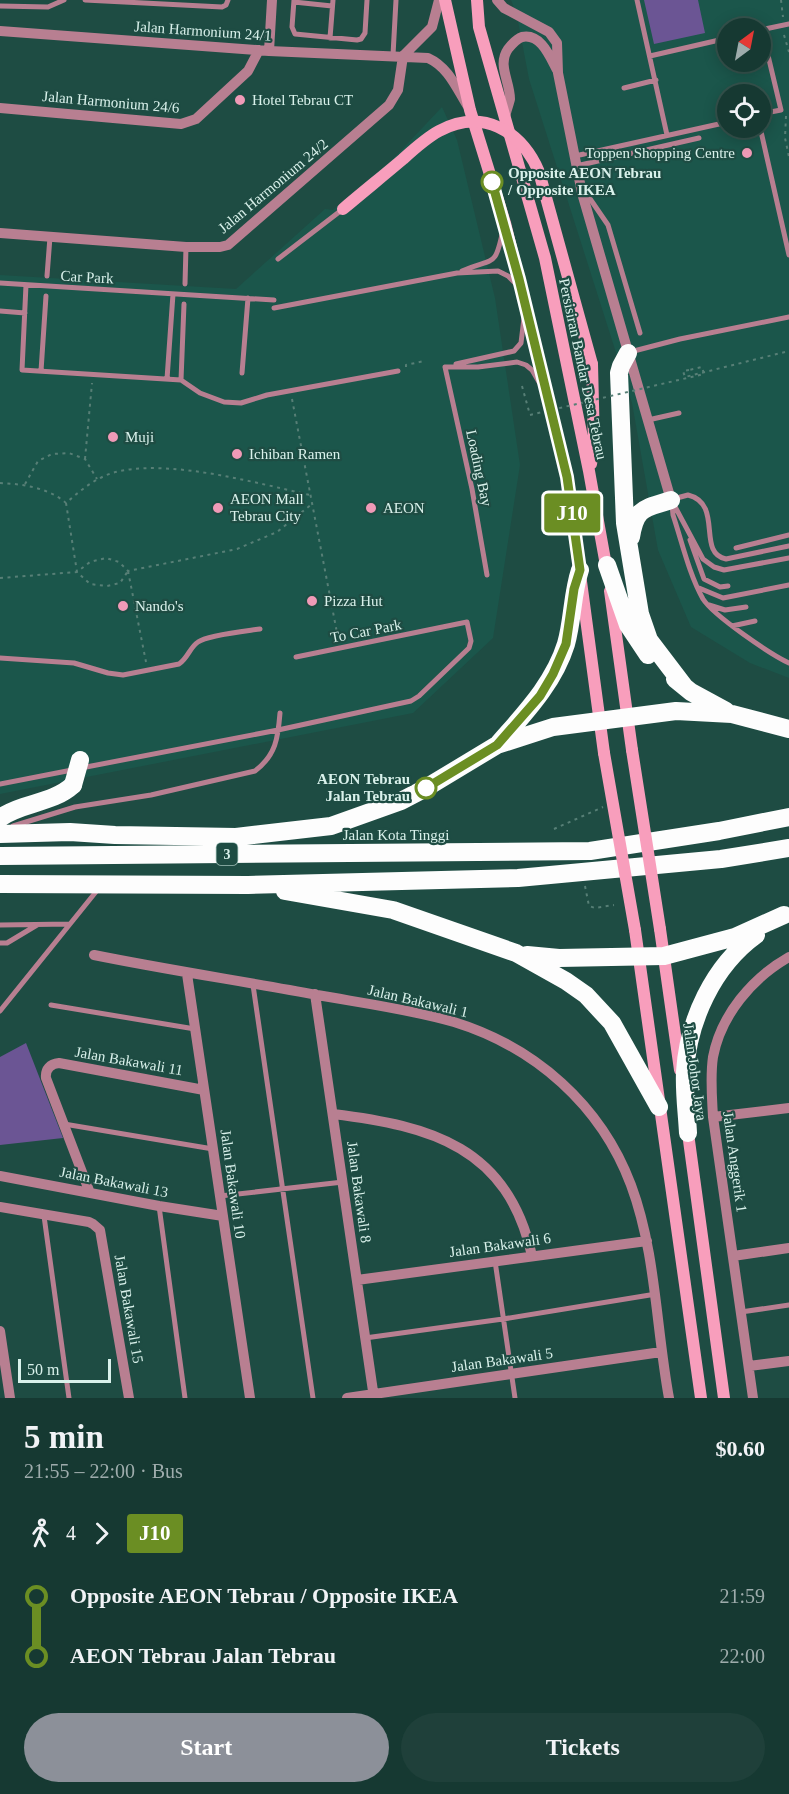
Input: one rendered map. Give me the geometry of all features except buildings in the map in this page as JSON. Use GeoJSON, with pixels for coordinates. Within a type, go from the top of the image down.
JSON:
{"type":"FeatureCollection","features":[{"type":"Feature","properties":{"kind":"highway"},"geometry":{"type":"LineString","coordinates":[[628,353],[620,373],[628,551],[640,614],[649,640],[684,686]]}},
{"type":"Feature","properties":{"kind":"highway"},"geometry":{"type":"LineString","coordinates":[[628,551],[632,526],[637,514],[671,500]]}},
{"type":"Feature","properties":{"kind":"highway"},"geometry":{"type":"LineString","coordinates":[[606,565],[628,625],[638,643],[656,664],[684,686],[732,714]]}},
{"type":"Feature","properties":{"kind":"highway"},"geometry":{"type":"LineString","coordinates":[[497,745],[540,696],[553,674],[566,644],[574,589],[580,570]]}},
{"type":"Feature","properties":{"kind":"highway"},"geometry":{"type":"LineString","coordinates":[[0,832],[236,837],[331,826],[401,801],[497,745],[553,727],[676,711],[732,714],[789,729]]}},
{"type":"Feature","properties":{"kind":"highway"},"geometry":{"type":"LineString","coordinates":[[0,818],[15,809],[64,793],[73,785],[80,760]]}},
{"type":"Feature","properties":{"kind":"highway"},"geometry":{"type":"LineString","coordinates":[[750,825],[789,803]]}},
{"type":"Feature","properties":{"kind":"highway","name":"Jalan Kota Tinggi"},"geometry":{"type":"LineString","coordinates":[[0,856],[590,851],[789,817]]}},
{"type":"Feature","properties":{"kind":"highway"},"geometry":{"type":"LineString","coordinates":[[0,847],[69,843],[115,835]]}},
{"type":"Feature","properties":{"kind":"highway","name":"3"},"geometry":{"type":"LineString","coordinates":[[0,884],[248,885],[518,878],[721,859],[789,848]]}},
{"type":"Feature","properties":{"kind":"highway"},"geometry":{"type":"LineString","coordinates":[[248,885],[393,910],[516,953],[566,981],[586,995],[601,1010],[612,1023],[659,1107]]}},
{"type":"Feature","properties":{"kind":"highway"},"geometry":{"type":"LineString","coordinates":[[516,953],[559,958],[664,956],[735,938],[787,913]]}},
{"type":"Feature","properties":{"kind":"highway"},"geometry":{"type":"LineString","coordinates":[[688,1133],[685,1074],[687,1049],[710,988],[728,961],[744,944],[787,913]]}},
{"type":"Feature","properties":{"kind":"main road"},"geometry":{"type":"LineString","coordinates":[[445,0],[470,110],[505,223],[567,477],[604,753],[635,930],[700,1398]]}},
{"type":"Feature","properties":{"kind":"main road","name":"Persisiran Bandar Desa Tebrau"},"geometry":{"type":"LineString","coordinates":[[477,0],[479,27],[545,258],[606,565],[632,750]]}},
{"type":"Feature","properties":{"kind":"main road"},"geometry":{"type":"LineString","coordinates":[[344,209],[423,141],[440,130],[479,122],[492,124],[509,133],[524,145],[539,172],[592,364],[594,445],[589,471]]}},
{"type":"Feature","properties":{"kind":"main road","name":"Jalan Johor Jaya"},"geometry":{"type":"LineString","coordinates":[[632,750],[664,956],[724,1398]]}},
{"type":"Feature","properties":{"kind":"street"},"geometry":{"type":"LineString","coordinates":[[264,50],[272,0]]}},
{"type":"Feature","properties":{"kind":"street"},"geometry":{"type":"LineString","coordinates":[[398,56],[422,40],[432,27],[439,0]]}},
{"type":"Feature","properties":{"kind":"street"},"geometry":{"type":"LineString","coordinates":[[497,0],[504,8],[538,25],[554,37],[557,44],[558,73],[580,184],[671,500]]}},
{"type":"Feature","properties":{"kind":"street","name":"Jalan Harmonium 24/1"},"geometry":{"type":"LineString","coordinates":[[0,31],[264,50],[428,58],[435,61],[448,74],[470,110]]}},
{"type":"Feature","properties":{"kind":"street"},"geometry":{"type":"LineString","coordinates":[[505,117],[510,99],[503,61],[510,46],[517,39],[530,37],[537,40],[545,48],[558,73]]}},
{"type":"Feature","properties":{"kind":"street","name":"Jalan Harmonium 24/6"},"geometry":{"type":"LineString","coordinates":[[0,108],[181,124],[196,119],[248,71],[264,50]]}},
{"type":"Feature","properties":{"kind":"street","name":"Jalan Harmonium 24/2"},"geometry":{"type":"LineString","coordinates":[[0,233],[186,247],[220,247],[232,243],[389,105],[398,90],[398,56]]}},
{"type":"Feature","properties":{"kind":"street","name":"Jalan Bakawali 1"},"geometry":{"type":"LineString","coordinates":[[94,955],[187,974],[253,983],[423,1014],[454,1022],[505,1042],[534,1060],[582,1101],[608,1138],[630,1183],[638,1205],[656,1294],[661,1352],[669,1398]]}},
{"type":"Feature","properties":{"kind":"street","name":"Jalan Anggerik 1"},"geometry":{"type":"LineString","coordinates":[[753,1398],[713,1117],[711,1081],[713,1056],[732,1008],[748,990],[776,965],[789,957]]}},
{"type":"Feature","properties":{"kind":"street","name":"Jalan Bakawali 10"},"geometry":{"type":"LineString","coordinates":[[187,974],[250,1398]]}},
{"type":"Feature","properties":{"kind":"street","name":"Jalan Bakawali 8"},"geometry":{"type":"LineString","coordinates":[[315,994],[373,1396]]}},
{"type":"Feature","properties":{"kind":"street","name":"Jalan Bakawali 11"},"geometry":{"type":"LineString","coordinates":[[64,1124],[46,1078],[48,1067],[53,1064],[59,1063],[204,1090]]}},
{"type":"Feature","properties":{"kind":"street"},"geometry":{"type":"LineString","coordinates":[[713,1117],[789,1108]]}},
{"type":"Feature","properties":{"kind":"street"},"geometry":{"type":"LineString","coordinates":[[333,1113],[381,1120],[409,1127],[438,1137],[464,1151],[491,1173],[511,1199],[527,1232],[532,1256]]}},
{"type":"Feature","properties":{"kind":"street"},"geometry":{"type":"LineString","coordinates":[[64,1124],[90,1193]]}},
{"type":"Feature","properties":{"kind":"street","name":"Jalan Bakawali 13"},"geometry":{"type":"LineString","coordinates":[[0,1176],[223,1216]]}},
{"type":"Feature","properties":{"kind":"street"},"geometry":{"type":"LineString","coordinates":[[0,1207],[44,1216]]}},
{"type":"Feature","properties":{"kind":"street","name":"Jalan Bakawali 15"},"geometry":{"type":"LineString","coordinates":[[44,1216],[89,1222],[97,1226],[101,1234],[129,1398]]}},
{"type":"Feature","properties":{"kind":"street","name":"Jalan Bakawali 6"},"geometry":{"type":"LineString","coordinates":[[357,1280],[646,1240]]}},
{"type":"Feature","properties":{"kind":"street"},"geometry":{"type":"LineString","coordinates":[[733,1256],[789,1248]]}},
{"type":"Feature","properties":{"kind":"street"},"geometry":{"type":"LineString","coordinates":[[0,1331],[10,1398]]}},
{"type":"Feature","properties":{"kind":"street","name":"Jalan Bakawali 5"},"geometry":{"type":"LineString","coordinates":[[347,1398],[661,1352]]}},
{"type":"Feature","properties":{"kind":"street"},"geometry":{"type":"LineString","coordinates":[[749,1366],[789,1361]]}},
{"type":"Feature","properties":{"kind":"lane"},"geometry":{"type":"LineString","coordinates":[[0,6],[48,7],[64,0]]}},
{"type":"Feature","properties":{"kind":"lane"},"geometry":{"type":"LineString","coordinates":[[85,0],[196,3],[222,7],[228,0]]}},
{"type":"Feature","properties":{"kind":"lane"},"geometry":{"type":"LineString","coordinates":[[330,38],[333,3],[294,1],[292,27],[295,34],[330,38],[357,40],[364,36],[367,0]]}},
{"type":"Feature","properties":{"kind":"lane"},"geometry":{"type":"LineString","coordinates":[[396,0],[398,56]]}},
{"type":"Feature","properties":{"kind":"lane"},"geometry":{"type":"LineString","coordinates":[[637,0],[667,135]]}},
{"type":"Feature","properties":{"kind":"lane"},"geometry":{"type":"LineString","coordinates":[[771,28],[789,24]]}},
{"type":"Feature","properties":{"kind":"lane"},"geometry":{"type":"LineString","coordinates":[[650,56],[717,41]]}},
{"type":"Feature","properties":{"kind":"lane"},"geometry":{"type":"LineString","coordinates":[[771,70],[781,110],[771,112]]}},
{"type":"Feature","properties":{"kind":"lane"},"geometry":{"type":"LineString","coordinates":[[624,88],[656,80]]}},
{"type":"Feature","properties":{"kind":"lane"},"geometry":{"type":"LineString","coordinates":[[575,161],[645,140],[717,124]]}},
{"type":"Feature","properties":{"kind":"lane"},"geometry":{"type":"LineString","coordinates":[[575,161],[647,150],[699,138]]}},
{"type":"Feature","properties":{"kind":"lane"},"geometry":{"type":"LineString","coordinates":[[762,138],[789,255]]}},
{"type":"Feature","properties":{"kind":"lane"},"geometry":{"type":"LineString","coordinates":[[645,140],[647,150]]}},
{"type":"Feature","properties":{"kind":"lane"},"geometry":{"type":"LineString","coordinates":[[580,184],[608,225],[640,333]]}},
{"type":"Feature","properties":{"kind":"lane"},"geometry":{"type":"LineString","coordinates":[[278,259],[344,209]]}},
{"type":"Feature","properties":{"kind":"lane"},"geometry":{"type":"LineString","coordinates":[[457,273],[494,259],[500,249],[505,223]]}},
{"type":"Feature","properties":{"kind":"lane"},"geometry":{"type":"LineString","coordinates":[[47,276],[50,237]]}},
{"type":"Feature","properties":{"kind":"lane"},"geometry":{"type":"LineString","coordinates":[[185,284],[186,247]]}},
{"type":"Feature","properties":{"kind":"lane"},"geometry":{"type":"LineString","coordinates":[[274,308],[457,273],[492,270],[503,273],[513,280],[525,301],[521,343],[510,353],[446,367]]}},
{"type":"Feature","properties":{"kind":"lane","name":"Car Park"},"geometry":{"type":"LineString","coordinates":[[0,283],[274,300]]}},
{"type":"Feature","properties":{"kind":"lane"},"geometry":{"type":"LineString","coordinates":[[26,285],[22,370],[181,380],[200,393],[224,402],[241,403],[267,395],[398,371]]}},
{"type":"Feature","properties":{"kind":"lane"},"geometry":{"type":"LineString","coordinates":[[167,379],[173,294]]}},
{"type":"Feature","properties":{"kind":"lane"},"geometry":{"type":"LineString","coordinates":[[41,371],[46,296]]}},
{"type":"Feature","properties":{"kind":"lane"},"geometry":{"type":"LineString","coordinates":[[242,374],[248,298]]}},
{"type":"Feature","properties":{"kind":"lane"},"geometry":{"type":"LineString","coordinates":[[181,380],[184,304]]}},
{"type":"Feature","properties":{"kind":"lane"},"geometry":{"type":"LineString","coordinates":[[0,311],[25,313]]}},
{"type":"Feature","properties":{"kind":"lane"},"geometry":{"type":"LineString","coordinates":[[628,353],[680,339],[789,317]]}},
{"type":"Feature","properties":{"kind":"lane"},"geometry":{"type":"LineString","coordinates":[[446,367],[478,367],[517,362],[532,370],[549,399]]}},
{"type":"Feature","properties":{"kind":"lane","name":"Loading Bay"},"geometry":{"type":"LineString","coordinates":[[446,367],[472,489],[487,575]]}},
{"type":"Feature","properties":{"kind":"lane"},"geometry":{"type":"LineString","coordinates":[[648,420],[679,413]]}},
{"type":"Feature","properties":{"kind":"lane"},"geometry":{"type":"LineString","coordinates":[[671,500],[688,495],[702,502],[707,511],[712,550],[719,558],[726,559],[789,546]]}},
{"type":"Feature","properties":{"kind":"lane"},"geometry":{"type":"LineString","coordinates":[[671,500],[704,559],[714,567],[724,570],[789,558]]}},
{"type":"Feature","properties":{"kind":"lane"},"geometry":{"type":"LineString","coordinates":[[671,500],[673,514],[698,587],[707,604],[732,626],[789,663]]}},
{"type":"Feature","properties":{"kind":"lane"},"geometry":{"type":"LineString","coordinates":[[683,518],[704,579],[720,587],[728,586]]}},
{"type":"Feature","properties":{"kind":"lane"},"geometry":{"type":"LineString","coordinates":[[736,548],[789,536]]}},
{"type":"Feature","properties":{"kind":"lane"},"geometry":{"type":"LineString","coordinates":[[698,587],[723,598],[789,585]]}},
{"type":"Feature","properties":{"kind":"lane"},"geometry":{"type":"LineString","coordinates":[[707,604],[725,610],[746,607]]}},
{"type":"Feature","properties":{"kind":"lane"},"geometry":{"type":"LineString","coordinates":[[732,626],[754,621]]}},
{"type":"Feature","properties":{"kind":"lane","name":"To Car Park"},"geometry":{"type":"LineString","coordinates":[[278,730],[411,701],[469,648],[471,640],[466,622],[296,657]]}},
{"type":"Feature","properties":{"kind":"lane"},"geometry":{"type":"LineString","coordinates":[[0,658],[74,663],[123,675],[179,664],[186,660],[196,642],[207,638],[260,629]]}},
{"type":"Feature","properties":{"kind":"lane"},"geometry":{"type":"LineString","coordinates":[[0,832],[75,807],[151,795],[248,774],[265,764],[273,750],[280,713]]}},
{"type":"Feature","properties":{"kind":"lane"},"geometry":{"type":"LineString","coordinates":[[0,784],[278,730]]}},
{"type":"Feature","properties":{"kind":"lane"},"geometry":{"type":"LineString","coordinates":[[0,1011],[102,885]]}},
{"type":"Feature","properties":{"kind":"lane"},"geometry":{"type":"LineString","coordinates":[[0,943],[7,943],[38,924]]}},
{"type":"Feature","properties":{"kind":"lane"},"geometry":{"type":"LineString","coordinates":[[0,926],[70,924]]}},
{"type":"Feature","properties":{"kind":"lane"},"geometry":{"type":"LineString","coordinates":[[253,983],[313,1398]]}},
{"type":"Feature","properties":{"kind":"lane"},"geometry":{"type":"LineString","coordinates":[[51,1005],[195,1029]]}},
{"type":"Feature","properties":{"kind":"lane"},"geometry":{"type":"LineString","coordinates":[[64,1124],[213,1149]]}},
{"type":"Feature","properties":{"kind":"lane"},"geometry":{"type":"LineString","coordinates":[[220,1196],[343,1182]]}},
{"type":"Feature","properties":{"kind":"lane"},"geometry":{"type":"LineString","coordinates":[[159,1206],[185,1398]]}},
{"type":"Feature","properties":{"kind":"lane"},"geometry":{"type":"LineString","coordinates":[[44,1216],[69,1398]]}},
{"type":"Feature","properties":{"kind":"lane"},"geometry":{"type":"LineString","coordinates":[[495,1262],[515,1398]]}},
{"type":"Feature","properties":{"kind":"lane"},"geometry":{"type":"LineString","coordinates":[[365,1338],[503,1319],[656,1294]]}},
{"type":"Feature","properties":{"kind":"lane"},"geometry":{"type":"LineString","coordinates":[[741,1312],[789,1305]]}},
{"type":"Feature","properties":{"kind":"path"},"geometry":{"type":"LineString","coordinates":[[789,108],[785,119],[789,157]]}},
{"type":"Feature","properties":{"kind":"path"},"geometry":{"type":"LineString","coordinates":[[522,386],[530,415],[704,374],[702,367],[683,371],[685,377],[789,351]]}},
{"type":"Feature","properties":{"kind":"path"},"geometry":{"type":"LineString","coordinates":[[408,376],[406,365],[424,361]]}},
{"type":"Feature","properties":{"kind":"path"},"geometry":{"type":"LineString","coordinates":[[92,383],[85,459],[98,480]]}},
{"type":"Feature","properties":{"kind":"path"},"geometry":{"type":"LineString","coordinates":[[290,391],[340,648]]}},
{"type":"Feature","properties":{"kind":"path"},"geometry":{"type":"LineString","coordinates":[[25,484],[38,461],[52,454],[69,453],[85,459]]}},
{"type":"Feature","properties":{"kind":"path"},"geometry":{"type":"LineString","coordinates":[[66,503],[90,483],[119,471],[161,468],[231,477],[310,495]]}},
{"type":"Feature","properties":{"kind":"path"},"geometry":{"type":"LineString","coordinates":[[0,483],[25,484],[60,498],[66,503],[77,572],[90,584],[107,586],[120,583],[128,571],[237,549],[277,532],[312,504]]}},
{"type":"Feature","properties":{"kind":"path"},"geometry":{"type":"LineString","coordinates":[[0,578],[77,572],[90,562],[106,558],[119,562],[128,571],[148,670]]}},
{"type":"Feature","properties":{"kind":"path"},"geometry":{"type":"LineString","coordinates":[[554,829],[603,807]]}},
{"type":"Feature","properties":{"kind":"path"},"geometry":{"type":"LineString","coordinates":[[585,886],[589,906],[595,908],[614,904]]}},
{"type":"Feature","properties":{"kind":"shaded area"},"geometry":{"type":"Polygon","coordinates":[[[511,0],[789,0],[789,678],[750,663],[691,627],[658,550],[632,403],[529,79],[517,16],[511,0]]]}},
{"type":"Feature","properties":{"kind":"shaded area"},"geometry":{"type":"Polygon","coordinates":[[[644,0],[698,0],[705,33],[654,44],[644,0]]]}},
{"type":"Feature","properties":{"kind":"shaded area","name":"AEON Mall Tebrau City"},"geometry":{"type":"Polygon","coordinates":[[[442,107],[457,140],[495,298],[520,465],[493,638],[413,713],[0,794],[0,275],[236,289],[325,209],[333,210],[394,158],[442,107]]]}},
{"type":"Feature","properties":{"kind":"shaded area"},"geometry":{"type":"Polygon","coordinates":[[[26,1043],[63,1138],[0,1145],[0,1057],[26,1043]]]}},
{"type":"Feature","properties":{"kind":"bus line","name":"J10"},"geometry":{"type":"LineString","coordinates":[[426,788],[497,745],[540,696],[566,644],[574,589],[580,570],[567,477],[505,223],[492,182]]}},
{"type":"Feature","properties":{"kind":"place","name":"Hotel Tebrau CT"},"geometry":{"type":"Point","coordinates":[240,100]}},
{"type":"Feature","properties":{"kind":"place","name":"Toppen Shopping Centre"},"geometry":{"type":"Point","coordinates":[747,153]}},
{"type":"Feature","properties":{"kind":"place","name":"Opposite AEON Tebrau / Opposite IKEA"},"geometry":{"type":"Point","coordinates":[492,182]}},
{"type":"Feature","properties":{"kind":"place","name":"Muji"},"geometry":{"type":"Point","coordinates":[113,437]}},
{"type":"Feature","properties":{"kind":"place","name":"Ichiban Ramen"},"geometry":{"type":"Point","coordinates":[237,454]}},
{"type":"Feature","properties":{"kind":"place","name":"AEON Mall Tebrau City"},"geometry":{"type":"Point","coordinates":[218,508]}},
{"type":"Feature","properties":{"kind":"place","name":"AEON"},"geometry":{"type":"Point","coordinates":[371,508]}},
{"type":"Feature","properties":{"kind":"place","name":"Pizza Hut"},"geometry":{"type":"Point","coordinates":[312,601]}},
{"type":"Feature","properties":{"kind":"place","name":"Nando's"},"geometry":{"type":"Point","coordinates":[123,606]}},
{"type":"Feature","properties":{"kind":"place","name":"AEON Tebrau Jalan Tebrau"},"geometry":{"type":"Point","coordinates":[426,788]}}]}
